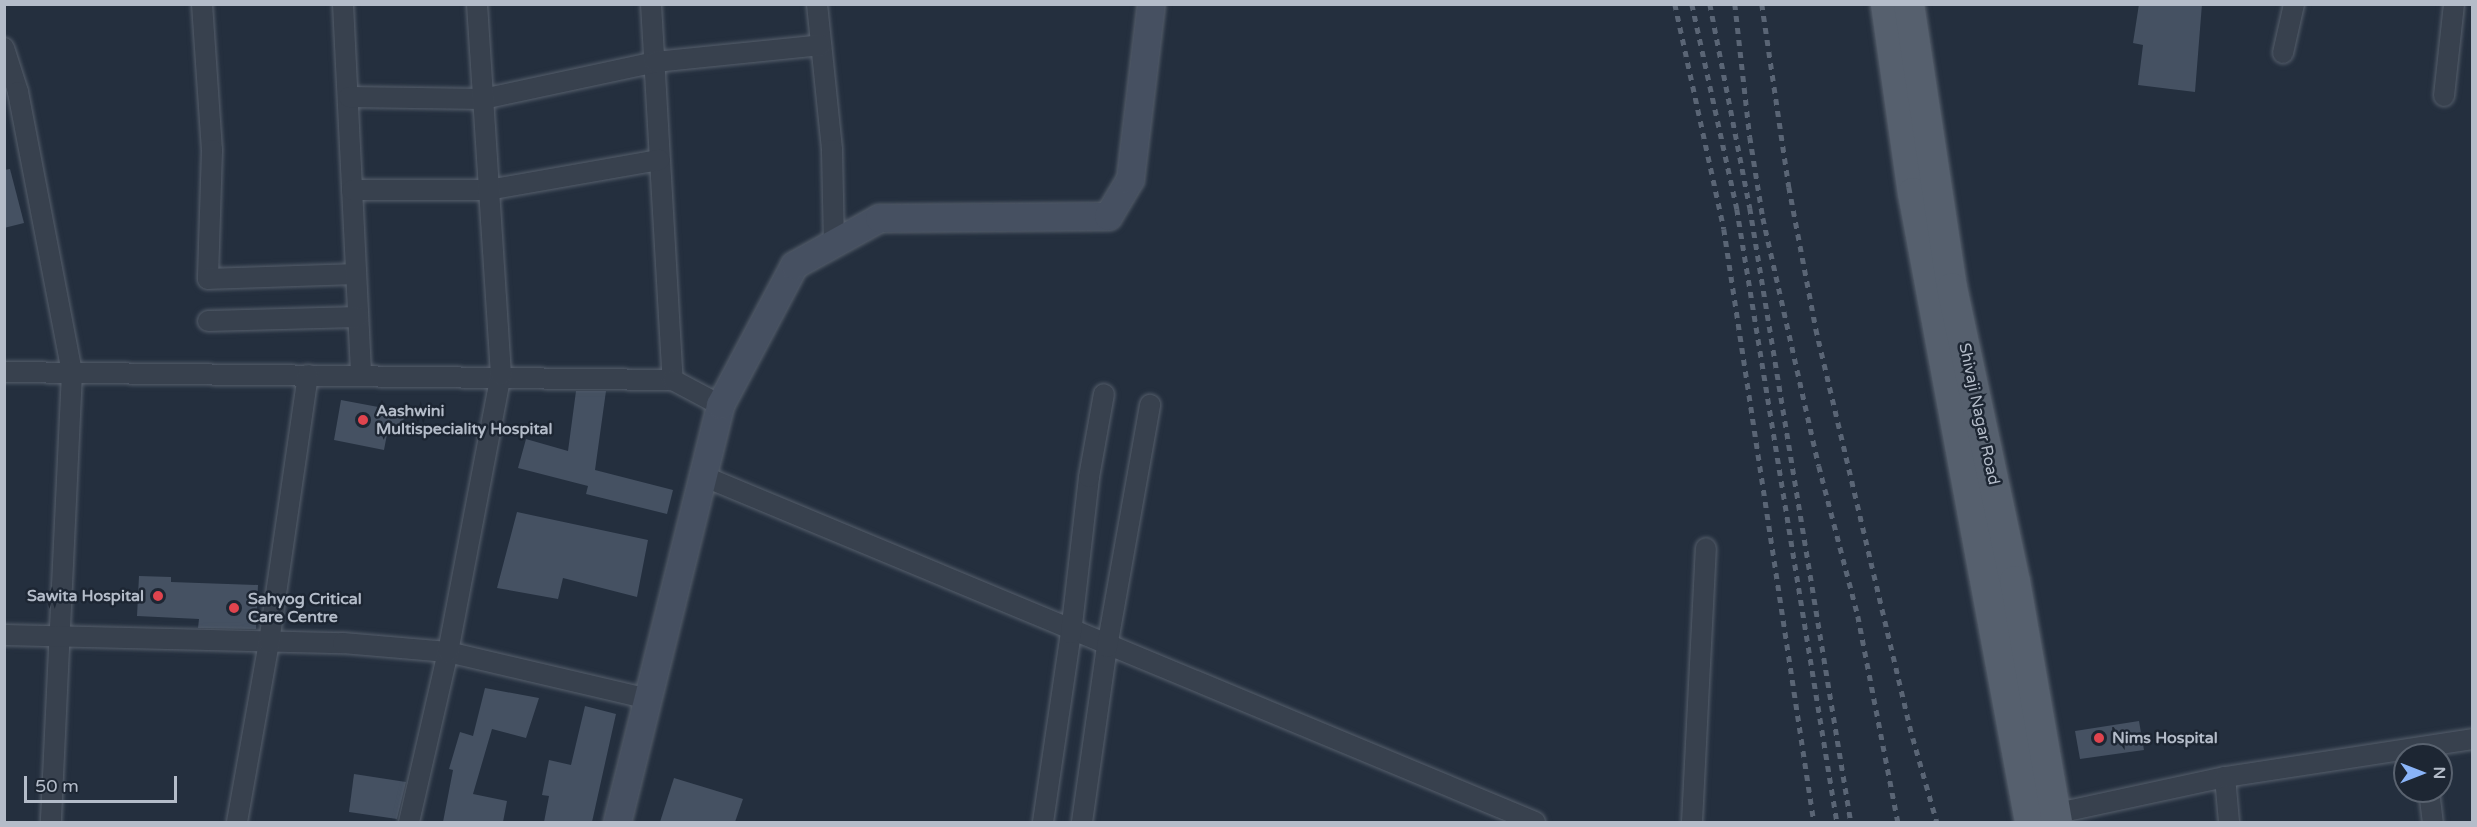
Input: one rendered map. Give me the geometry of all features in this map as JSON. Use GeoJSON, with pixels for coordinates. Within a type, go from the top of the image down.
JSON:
{"type":"FeatureCollection","features":[{"type":"Feature","properties":{"kind":"main road"},"geometry":{"type":"LineString","coordinates":[[617,822],[720,405],[794,265],[879,218],[1108,216],[1130,178],[1151,4]]}},
{"type":"Feature","properties":{"kind":"main road","name":"Shivaji Nagar Road"},"geometry":{"type":"LineString","coordinates":[[1886,4],[1913,193],[2043,819]]}},
{"type":"Feature","properties":{"kind":"main road","name":"Shivaji Nagar Road"},"geometry":{"type":"LineString","coordinates":[[1909,4],[1952,288],[2015,581],[2043,819]]}},
{"type":"Feature","properties":{"kind":"street"},"geometry":{"type":"LineString","coordinates":[[202,4],[212,150],[208,279],[355,274]]}},
{"type":"Feature","properties":{"kind":"street"},"geometry":{"type":"LineString","coordinates":[[343,4],[361,375]]}},
{"type":"Feature","properties":{"kind":"street"},"geometry":{"type":"LineString","coordinates":[[409,822],[448,652],[501,375],[477,4]]}},
{"type":"Feature","properties":{"kind":"street"},"geometry":{"type":"LineString","coordinates":[[651,4],[673,380]]}},
{"type":"Feature","properties":{"kind":"street"},"geometry":{"type":"LineString","coordinates":[[818,4],[831,150],[834,243]]}},
{"type":"Feature","properties":{"kind":"street"},"geometry":{"type":"LineString","coordinates":[[2283,53],[2294,4]]}},
{"type":"Feature","properties":{"kind":"street"},"geometry":{"type":"LineString","coordinates":[[2444,96],[2454,4]]}},
{"type":"Feature","properties":{"kind":"street"},"geometry":{"type":"LineString","coordinates":[[349,97],[483,99],[655,62],[821,45]]}},
{"type":"Feature","properties":{"kind":"street"},"geometry":{"type":"LineString","coordinates":[[4,48],[18,92],[72,373],[62,636],[51,822]]}},
{"type":"Feature","properties":{"kind":"street"},"geometry":{"type":"LineString","coordinates":[[352,190],[488,190],[659,160]]}},
{"type":"Feature","properties":{"kind":"street"},"geometry":{"type":"LineString","coordinates":[[208,321],[358,316]]}},
{"type":"Feature","properties":{"kind":"street"},"geometry":{"type":"LineString","coordinates":[[4,372],[501,375],[673,380],[720,405]]}},
{"type":"Feature","properties":{"kind":"street"},"geometry":{"type":"LineString","coordinates":[[237,822],[269,642],[308,375]]}},
{"type":"Feature","properties":{"kind":"street"},"geometry":{"type":"LineString","coordinates":[[1043,822],[1071,633],[1089,477],[1104,394]]}},
{"type":"Feature","properties":{"kind":"street"},"geometry":{"type":"LineString","coordinates":[[1082,822],[1107,647],[1150,405]]}},
{"type":"Feature","properties":{"kind":"street"},"geometry":{"type":"LineString","coordinates":[[703,476],[1071,633],[1535,822]]}},
{"type":"Feature","properties":{"kind":"street"},"geometry":{"type":"LineString","coordinates":[[1692,822],[1706,548]]}},
{"type":"Feature","properties":{"kind":"street"},"geometry":{"type":"LineString","coordinates":[[4,635],[269,642],[448,652],[648,699]]}},
{"type":"Feature","properties":{"kind":"street"},"geometry":{"type":"LineString","coordinates":[[2453,744],[2472,739]]}},
{"type":"Feature","properties":{"kind":"street"},"geometry":{"type":"LineString","coordinates":[[2043,819],[2225,777],[2393,755]]}},
{"type":"Feature","properties":{"kind":"street"},"geometry":{"type":"LineString","coordinates":[[2225,777],[2229,822]]}},
{"type":"Feature","properties":{"kind":"street"},"geometry":{"type":"LineString","coordinates":[[2431,803],[2433,822]]}},
{"type":"Feature","properties":{"kind":"building"},"geometry":{"type":"Polygon","coordinates":[[[2139,4],[2202,4],[2195,92],[2138,85],[2143,45],[2133,43],[2139,4]]]}},
{"type":"Feature","properties":{"kind":"building"},"geometry":{"type":"Polygon","coordinates":[[[10,169],[24,223],[4,228],[4,170],[10,169]]]}},
{"type":"Feature","properties":{"kind":"building"},"geometry":{"type":"Polygon","coordinates":[[[576,391],[606,391],[595,470],[673,490],[667,514],[586,494],[588,486],[518,468],[526,439],[568,451],[576,391]]]}},
{"type":"Feature","properties":{"kind":"building"},"geometry":{"type":"Polygon","coordinates":[[[341,400],[405,412],[401,431],[388,429],[384,450],[334,440],[341,400]]]}},
{"type":"Feature","properties":{"kind":"building"},"geometry":{"type":"Polygon","coordinates":[[[517,512],[648,540],[637,597],[563,578],[558,599],[497,588],[517,512]]]}},
{"type":"Feature","properties":{"kind":"building"},"geometry":{"type":"Polygon","coordinates":[[[139,576],[171,577],[171,582],[258,585],[256,629],[198,628],[199,619],[137,616],[139,576]]]}},
{"type":"Feature","properties":{"kind":"building"},"geometry":{"type":"Polygon","coordinates":[[[485,688],[539,698],[526,738],[492,729],[473,794],[507,801],[503,822],[443,822],[453,770],[449,769],[460,732],[473,736],[485,688]]]}},
{"type":"Feature","properties":{"kind":"building"},"geometry":{"type":"Polygon","coordinates":[[[585,706],[616,714],[592,822],[544,822],[549,796],[542,795],[549,760],[571,765],[585,706]]]}},
{"type":"Feature","properties":{"kind":"building"},"geometry":{"type":"Polygon","coordinates":[[[2139,721],[2144,750],[2080,759],[2075,731],[2139,721]]]}},
{"type":"Feature","properties":{"kind":"building"},"geometry":{"type":"Polygon","coordinates":[[[354,774],[406,782],[397,819],[349,812],[354,774]]]}},
{"type":"Feature","properties":{"kind":"building"},"geometry":{"type":"Polygon","coordinates":[[[674,778],[743,799],[735,822],[660,822],[674,778]]]}},
{"type":"Feature","properties":{"kind":"railway"},"geometry":{"type":"LineString","coordinates":[[1675,4],[1724,229],[1814,822]]}},
{"type":"Feature","properties":{"kind":"railway"},"geometry":{"type":"LineString","coordinates":[[1692,4],[1737,209],[1837,822]]}},
{"type":"Feature","properties":{"kind":"railway"},"geometry":{"type":"LineString","coordinates":[[1710,4],[1750,208],[1851,822]]}},
{"type":"Feature","properties":{"kind":"railway"},"geometry":{"type":"LineString","coordinates":[[1735,4],[1750,137],[1763,218],[1819,466],[1858,616],[1898,822]]}},
{"type":"Feature","properties":{"kind":"railway"},"geometry":{"type":"LineString","coordinates":[[1762,4],[1789,187],[1816,329],[1913,738],[1937,822]]}},
{"type":"Feature","properties":{"kind":"place","name":"Aashwini Multispeciality Hospital"},"geometry":{"type":"Point","coordinates":[363,420]}},
{"type":"Feature","properties":{"kind":"place","name":"Sawita Hospital"},"geometry":{"type":"Point","coordinates":[158,596]}},
{"type":"Feature","properties":{"kind":"place","name":"Sahyog Critical Care Centre"},"geometry":{"type":"Point","coordinates":[234,608]}},
{"type":"Feature","properties":{"kind":"place","name":"Nims Hospital"},"geometry":{"type":"Point","coordinates":[2099,738]}}]}
